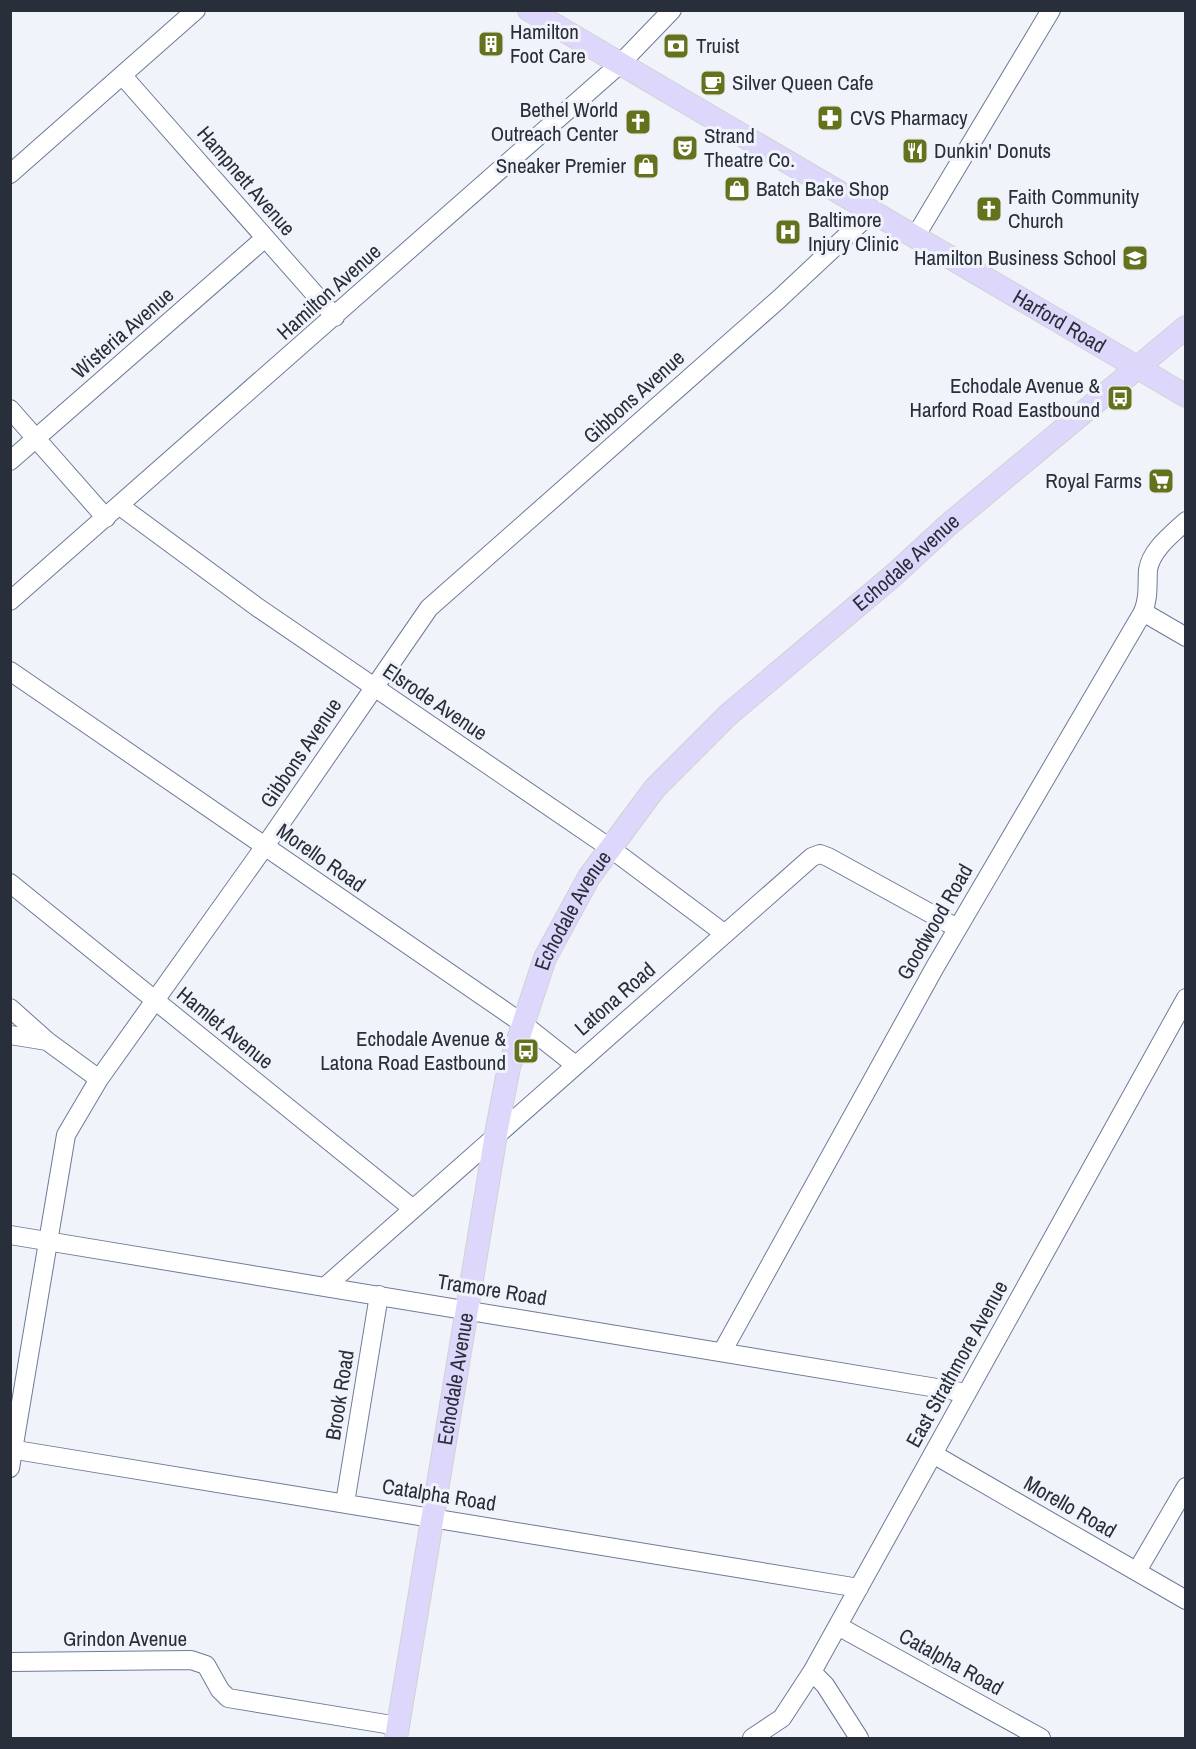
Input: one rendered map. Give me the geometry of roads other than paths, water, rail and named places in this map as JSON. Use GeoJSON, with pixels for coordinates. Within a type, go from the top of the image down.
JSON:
{"type":"FeatureCollection","features":[{"type":"Feature","properties":{"kind":"main road","name":"Harford Road"},"geometry":{"type":"LineString","coordinates":[[529,10],[1185,396]]}},
{"type":"Feature","properties":{"kind":"main road","name":"Echodale Avenue"},"geometry":{"type":"LineString","coordinates":[[397,1732],[509,1067],[545,958],[570,909],[610,848],[655,788],[728,715],[895,574],[947,526],[1185,327]]}},
{"type":"Feature","properties":{"kind":"street"},"geometry":{"type":"LineString","coordinates":[[10,174],[196,10]]}},
{"type":"Feature","properties":{"kind":"street","name":"Hamilton Avenue"},"geometry":{"type":"LineString","coordinates":[[10,600],[335,317],[620,64],[672,10]]}},
{"type":"Feature","properties":{"kind":"street"},"geometry":{"type":"LineString","coordinates":[[915,237],[1051,10]]}},
{"type":"Feature","properties":{"kind":"street","name":"Hampnett Avenue"},"geometry":{"type":"LineString","coordinates":[[122,75],[335,317]]}},
{"type":"Feature","properties":{"kind":"street","name":"Gibbons Avenue"},"geometry":{"type":"LineString","coordinates":[[10,1468],[66,1135],[99,1079],[265,846],[373,687],[440,596],[768,309],[873,212]]}},
{"type":"Feature","properties":{"kind":"street","name":"Wisteria Avenue"},"geometry":{"type":"LineString","coordinates":[[10,461],[265,238]]}},
{"type":"Feature","properties":{"kind":"street","name":"Elsrode Avenue"},"geometry":{"type":"LineString","coordinates":[[10,409],[113,512],[610,848],[725,934]]}},
{"type":"Feature","properties":{"kind":"street","name":"Goodwood Road"},"geometry":{"type":"LineString","coordinates":[[722,1352],[957,928],[1143,612],[1148,599],[1148,569],[1152,558],[1185,521]]}},
{"type":"Feature","properties":{"kind":"street"},"geometry":{"type":"LineString","coordinates":[[1143,612],[1185,637]]}},
{"type":"Feature","properties":{"kind":"street","name":"Morello Road"},"geometry":{"type":"LineString","coordinates":[[10,670],[522,1023],[574,1064]]}},
{"type":"Feature","properties":{"kind":"street","name":"Latona Road"},"geometry":{"type":"LineString","coordinates":[[326,1286],[574,1064],[803,864],[820,854],[957,928]]}},
{"type":"Feature","properties":{"kind":"street","name":"Hamlet Avenue"},"geometry":{"type":"LineString","coordinates":[[10,883],[412,1208]]}},
{"type":"Feature","properties":{"kind":"street","name":"East Strathmore Avenue"},"geometry":{"type":"LineString","coordinates":[[752,1738],[786,1713],[812,1672],[1185,998]]}},
{"type":"Feature","properties":{"kind":"street"},"geometry":{"type":"LineString","coordinates":[[10,1008],[47,1041],[99,1079]]}},
{"type":"Feature","properties":{"kind":"street"},"geometry":{"type":"LineString","coordinates":[[10,1035],[47,1041]]}},
{"type":"Feature","properties":{"kind":"street","name":"Tramore Road"},"geometry":{"type":"LineString","coordinates":[[10,1235],[468,1308],[967,1392]]}},
{"type":"Feature","properties":{"kind":"street","name":"Brook Road"},"geometry":{"type":"LineString","coordinates":[[345,1503],[379,1295]]}},
{"type":"Feature","properties":{"kind":"street","name":"Catalpha Road"},"geometry":{"type":"LineString","coordinates":[[12,1449],[859,1588]]}},
{"type":"Feature","properties":{"kind":"street","name":"Morello Road"},"geometry":{"type":"LineString","coordinates":[[933,1454],[1185,1600]]}},
{"type":"Feature","properties":{"kind":"street"},"geometry":{"type":"LineString","coordinates":[[1137,1571],[1185,1487]]}},
{"type":"Feature","properties":{"kind":"street","name":"Catalpha Road"},"geometry":{"type":"LineString","coordinates":[[838,1626],[1041,1738]]}},
{"type":"Feature","properties":{"kind":"street","name":"Grindon Avenue"},"geometry":{"type":"LineString","coordinates":[[10,1662],[191,1660],[206,1665],[220,1690],[228,1698],[397,1732]]}},
{"type":"Feature","properties":{"kind":"street"},"geometry":{"type":"LineString","coordinates":[[812,1672],[825,1685],[859,1738]]}},
{"type":"Feature","properties":{"kind":"place","name":"Hamilton Foot Care"},"geometry":{"type":"Point","coordinates":[491,44]}},
{"type":"Feature","properties":{"kind":"place","name":"Truist"},"geometry":{"type":"Point","coordinates":[676,46]}},
{"type":"Feature","properties":{"kind":"place","name":"Silver Queen Cafe"},"geometry":{"type":"Point","coordinates":[713,83]}},
{"type":"Feature","properties":{"kind":"place","name":"CVS Pharmacy"},"geometry":{"type":"Point","coordinates":[830,118]}},
{"type":"Feature","properties":{"kind":"place","name":"Bethel World Outreach Center"},"geometry":{"type":"Point","coordinates":[638,122]}},
{"type":"Feature","properties":{"kind":"place","name":"Strand Theatre Co."},"geometry":{"type":"Point","coordinates":[685,148]}},
{"type":"Feature","properties":{"kind":"place","name":"Dunkin' Donuts"},"geometry":{"type":"Point","coordinates":[915,151]}},
{"type":"Feature","properties":{"kind":"place","name":"Sneaker Premier"},"geometry":{"type":"Point","coordinates":[646,166]}},
{"type":"Feature","properties":{"kind":"place","name":"Batch Bake Shop"},"geometry":{"type":"Point","coordinates":[737,189]}},
{"type":"Feature","properties":{"kind":"place","name":"Faith Community Church"},"geometry":{"type":"Point","coordinates":[989,209]}},
{"type":"Feature","properties":{"kind":"place","name":"Baltimore Injury Clinic"},"geometry":{"type":"Point","coordinates":[788,232]}},
{"type":"Feature","properties":{"kind":"place","name":"Hamilton Business School"},"geometry":{"type":"Point","coordinates":[1135,258]}},
{"type":"Feature","properties":{"kind":"place","name":"Echodale Avenue & Harford Road Eastbound"},"geometry":{"type":"Point","coordinates":[1120,398]}},
{"type":"Feature","properties":{"kind":"place","name":"Royal Farms"},"geometry":{"type":"Point","coordinates":[1161,481]}},
{"type":"Feature","properties":{"kind":"place","name":"Echodale Avenue & Latona Road Eastbound"},"geometry":{"type":"Point","coordinates":[526,1051]}}]}
